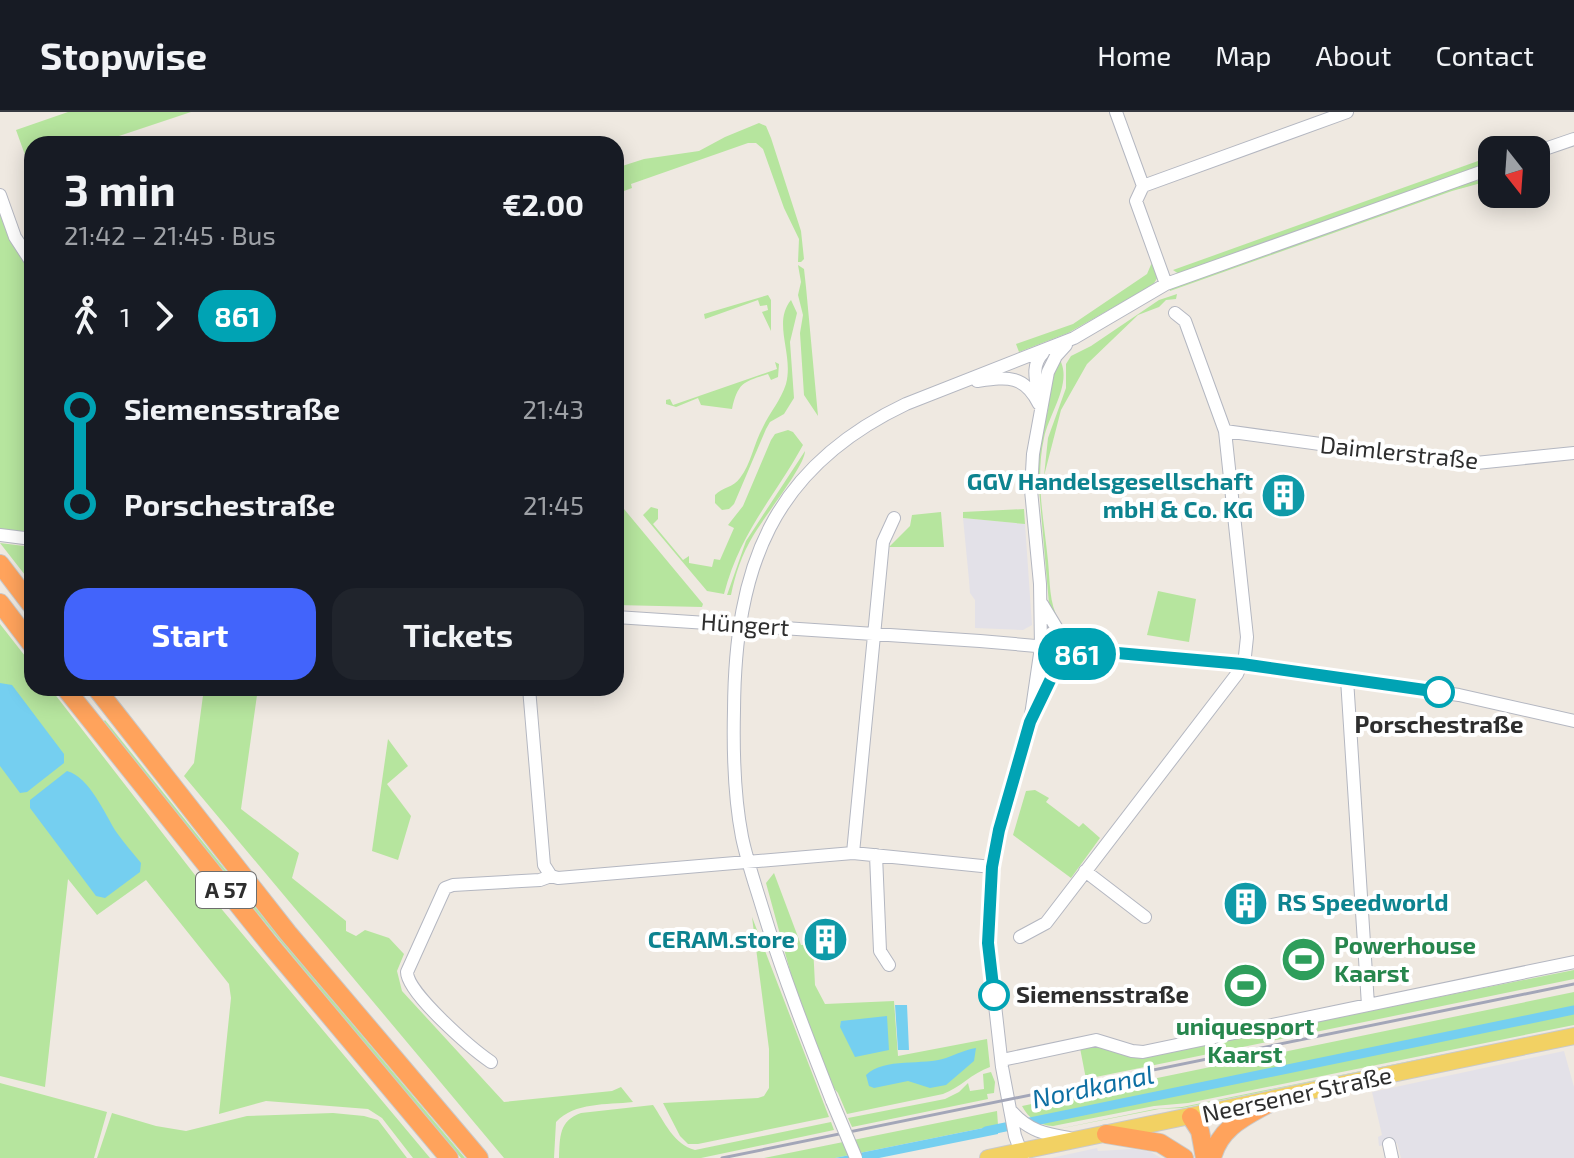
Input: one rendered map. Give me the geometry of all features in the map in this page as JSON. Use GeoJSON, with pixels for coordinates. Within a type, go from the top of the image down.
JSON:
{"type":"FeatureCollection","features":[{"type":"Feature","properties":{"kind":"highway"},"geometry":{"type":"LineString","coordinates":[[0,564],[24,596]]}},
{"type":"Feature","properties":{"kind":"highway"},"geometry":{"type":"LineString","coordinates":[[0,603],[24,634]]}},
{"type":"Feature","properties":{"kind":"highway","name":"A 57"},"geometry":{"type":"LineString","coordinates":[[71,696],[272,947],[449,1158]]}},
{"type":"Feature","properties":{"kind":"highway","name":"A 57"},"geometry":{"type":"LineString","coordinates":[[102,696],[288,933],[479,1158]]}},
{"type":"Feature","properties":{"kind":"highway"},"geometry":{"type":"LineString","coordinates":[[1212,1158],[1217,1143],[1230,1126],[1273,1101]]}},
{"type":"Feature","properties":{"kind":"highway"},"geometry":{"type":"LineString","coordinates":[[1191,1117],[1188,1135],[1196,1158]]}},
{"type":"Feature","properties":{"kind":"highway"},"geometry":{"type":"LineString","coordinates":[[1191,1117],[1200,1131],[1205,1158]]}},
{"type":"Feature","properties":{"kind":"highway"},"geometry":{"type":"LineString","coordinates":[[1106,1134],[1160,1143],[1184,1158]]}},
{"type":"Feature","properties":{"kind":"main road","name":"Neersener Straße"},"geometry":{"type":"LineString","coordinates":[[989,1158],[1019,1149],[1273,1101],[1574,1036]]}},
{"type":"Feature","properties":{"kind":"street"},"geometry":{"type":"LineString","coordinates":[[1116,112],[1143,186]]}},
{"type":"Feature","properties":{"kind":"street"},"geometry":{"type":"LineString","coordinates":[[1166,284],[1136,201],[1143,186],[1347,112]]}},
{"type":"Feature","properties":{"kind":"street"},"geometry":{"type":"LineString","coordinates":[[1550,147],[1574,139]]}},
{"type":"Feature","properties":{"kind":"street"},"geometry":{"type":"LineString","coordinates":[[856,1158],[787,983],[742,836],[734,762],[734,678],[739,624],[747,581],[761,544],[784,502],[812,468],[864,426],[906,404],[1074,338],[1166,284],[1478,173]]}},
{"type":"Feature","properties":{"kind":"street"},"geometry":{"type":"LineString","coordinates":[[0,195],[15,237],[24,251]]}},
{"type":"Feature","properties":{"kind":"street"},"geometry":{"type":"LineString","coordinates":[[1020,937],[1046,923],[1242,664],[1247,637],[1225,431],[1185,321],[1175,313]]}},
{"type":"Feature","properties":{"kind":"street"},"geometry":{"type":"LineString","coordinates":[[1019,1149],[1009,1110],[988,943],[992,867],[999,830],[1030,722],[1041,647],[1041,601],[1031,476],[1042,403],[1052,361],[1074,338]]}},
{"type":"Feature","properties":{"kind":"street"},"geometry":{"type":"LineString","coordinates":[[1042,403],[1034,369],[1038,357],[1045,350]]}},
{"type":"Feature","properties":{"kind":"street"},"geometry":{"type":"LineString","coordinates":[[954,384],[1014,379],[1029,388],[1042,403]]}},
{"type":"Feature","properties":{"kind":"street","name":"Daimlerstraße"},"geometry":{"type":"LineString","coordinates":[[1225,431],[1466,464],[1574,453]]}},
{"type":"Feature","properties":{"kind":"street"},"geometry":{"type":"LineString","coordinates":[[853,853],[883,542],[894,518]]}},
{"type":"Feature","properties":{"kind":"street"},"geometry":{"type":"LineString","coordinates":[[0,535],[24,538]]}},
{"type":"Feature","properties":{"kind":"street"},"geometry":{"type":"LineString","coordinates":[[1041,601],[1062,637],[1085,651]]}},
{"type":"Feature","properties":{"kind":"street","name":"Hüngert"},"geometry":{"type":"LineString","coordinates":[[624,617],[1242,664],[1459,695],[1574,721]]}},
{"type":"Feature","properties":{"kind":"street"},"geometry":{"type":"LineString","coordinates":[[1030,722],[1057,666],[1085,651]]}},
{"type":"Feature","properties":{"kind":"street"},"geometry":{"type":"LineString","coordinates":[[1347,679],[1368,1005]]}},
{"type":"Feature","properties":{"kind":"street"},"geometry":{"type":"LineString","coordinates":[[530,696],[544,865],[551,876]]}},
{"type":"Feature","properties":{"kind":"street"},"geometry":{"type":"LineString","coordinates":[[491,1062],[462,1042],[411,985],[407,972],[445,888],[540,880],[551,876],[558,878],[853,853],[992,867]]}},
{"type":"Feature","properties":{"kind":"street"},"geometry":{"type":"LineString","coordinates":[[876,855],[880,951],[889,965]]}},
{"type":"Feature","properties":{"kind":"street"},"geometry":{"type":"LineString","coordinates":[[1085,871],[1145,917]]}},
{"type":"Feature","properties":{"kind":"street"},"geometry":{"type":"LineString","coordinates":[[1002,1060],[1096,1040],[1143,1052],[1574,962]]}},
{"type":"Feature","properties":{"kind":"street"},"geometry":{"type":"LineString","coordinates":[[1009,1110],[1024,1126],[1034,1131],[1080,1139]]}},
{"type":"Feature","properties":{"kind":"street"},"geometry":{"type":"LineString","coordinates":[[1389,1144],[1392,1158]]}},
{"type":"Feature","properties":{"kind":"shaded area"},"geometry":{"type":"Polygon","coordinates":[[[963,518],[1025,524],[1032,625],[1023,630],[975,628],[975,600],[970,593],[963,518]]]}},
{"type":"Feature","properties":{"kind":"shaded area"},"geometry":{"type":"Polygon","coordinates":[[[1564,1051],[1574,1087],[1574,1158],[1401,1158],[1397,1143],[1379,1146],[1378,1137],[1382,1135],[1372,1092],[1564,1051]]]}},
{"type":"Feature","properties":{"kind":"shaded area"},"geometry":{"type":"Polygon","coordinates":[[[1097,1148],[1098,1151],[1133,1149],[1151,1152],[1161,1158],[1051,1158],[1097,1148]]]}},
{"type":"Feature","properties":{"kind":"green space"},"geometry":{"type":"Polygon","coordinates":[[[68,112],[191,112],[119,136],[24,136],[24,152],[16,130],[68,112]]]}},
{"type":"Feature","properties":{"kind":"green space"},"geometry":{"type":"Polygon","coordinates":[[[759,123],[766,126],[801,231],[804,259],[801,262],[798,262],[799,239],[784,208],[763,149],[756,143],[748,143],[631,184],[632,188],[624,191],[624,165],[644,159],[699,151],[759,123]]]}},
{"type":"Feature","properties":{"kind":"green space"},"geometry":{"type":"Polygon","coordinates":[[[1478,161],[1478,168],[1179,274],[1173,270],[1478,161]]]}},
{"type":"Feature","properties":{"kind":"green space"},"geometry":{"type":"Polygon","coordinates":[[[1478,180],[1478,184],[1169,289],[1478,180]]]}},
{"type":"Feature","properties":{"kind":"green space"},"geometry":{"type":"Polygon","coordinates":[[[0,205],[24,252],[24,534],[0,530],[0,205]]]}},
{"type":"Feature","properties":{"kind":"green space"},"geometry":{"type":"Polygon","coordinates":[[[1153,260],[1159,275],[1153,285],[1068,333],[1019,352],[1016,344],[1073,324],[1147,274],[1153,260]]]}},
{"type":"Feature","properties":{"kind":"green space"},"geometry":{"type":"Polygon","coordinates":[[[798,265],[804,269],[818,416],[804,395],[800,333],[803,315],[798,295],[801,282],[798,265]]]}},
{"type":"Feature","properties":{"kind":"green space"},"geometry":{"type":"Polygon","coordinates":[[[1177,294],[1176,299],[1166,300],[1159,307],[1138,315],[1087,364],[1061,410],[1044,476],[1048,438],[1066,388],[1066,364],[1071,356],[1159,300],[1177,294]]]}},
{"type":"Feature","properties":{"kind":"green space"},"geometry":{"type":"Polygon","coordinates":[[[768,295],[771,300],[771,331],[762,312],[768,310],[767,305],[760,306],[758,300],[705,319],[704,314],[768,295]]]}},
{"type":"Feature","properties":{"kind":"green space"},"geometry":{"type":"Polygon","coordinates":[[[791,300],[797,313],[790,342],[794,398],[784,414],[770,422],[734,504],[722,510],[715,503],[715,495],[734,484],[744,472],[786,384],[788,373],[783,319],[791,300]]]}},
{"type":"Feature","properties":{"kind":"green space"},"geometry":{"type":"Polygon","coordinates":[[[775,362],[779,364],[778,377],[771,380],[768,374],[743,384],[732,409],[701,405],[698,398],[676,407],[666,404],[666,400],[670,399],[673,405],[777,369],[775,362]]]}},
{"type":"Feature","properties":{"kind":"green space"},"geometry":{"type":"Polygon","coordinates":[[[1056,362],[1061,362],[1063,380],[1044,438],[1040,484],[1050,592],[1059,621],[1049,604],[1037,466],[1056,362]]]}},
{"type":"Feature","properties":{"kind":"green space"},"geometry":{"type":"Polygon","coordinates":[[[788,430],[803,445],[748,534],[724,594],[707,591],[643,515],[651,507],[658,509],[658,519],[653,524],[683,560],[689,556],[689,563],[712,567],[714,559],[720,560],[734,528],[728,525],[743,506],[771,440],[775,434],[788,430]]]}},
{"type":"Feature","properties":{"kind":"green space"},"geometry":{"type":"Polygon","coordinates":[[[805,451],[791,480],[749,543],[731,595],[727,595],[746,541],[805,451]]]}},
{"type":"Feature","properties":{"kind":"green space"},"geometry":{"type":"Polygon","coordinates":[[[624,509],[703,604],[702,607],[624,605],[624,509]]]}},
{"type":"Feature","properties":{"kind":"green space"},"geometry":{"type":"Polygon","coordinates":[[[1024,509],[1025,524],[963,518],[963,512],[1024,509]]]}},
{"type":"Feature","properties":{"kind":"green space"},"geometry":{"type":"Polygon","coordinates":[[[941,512],[944,547],[889,547],[910,526],[912,515],[941,512]]]}},
{"type":"Feature","properties":{"kind":"green space"},"geometry":{"type":"Polygon","coordinates":[[[0,543],[24,546],[24,574],[0,543]]]}},
{"type":"Feature","properties":{"kind":"green space"},"geometry":{"type":"Polygon","coordinates":[[[1158,591],[1196,599],[1189,642],[1147,635],[1158,591]]]}},
{"type":"Feature","properties":{"kind":"green space"},"geometry":{"type":"Polygon","coordinates":[[[0,624],[24,655],[24,696],[56,696],[219,906],[430,1158],[413,1158],[382,1118],[368,1109],[266,1101],[219,1114],[231,998],[229,984],[146,880],[97,915],[68,879],[45,1087],[0,1076],[0,624]]]}},
{"type":"Feature","properties":{"kind":"green space"},"geometry":{"type":"Polygon","coordinates":[[[203,696],[257,696],[241,809],[299,853],[292,878],[346,921],[346,931],[356,936],[365,930],[389,938],[404,954],[397,971],[402,991],[504,1102],[612,1091],[621,1087],[633,1102],[582,1108],[564,1116],[556,1122],[554,1158],[504,1158],[184,776],[194,763],[203,696]]]}},
{"type":"Feature","properties":{"kind":"green space"},"geometry":{"type":"Polygon","coordinates":[[[105,720],[280,938],[465,1158],[461,1158],[325,996],[103,722],[105,720]]]}},
{"type":"Feature","properties":{"kind":"green space"},"geometry":{"type":"Polygon","coordinates":[[[388,739],[408,766],[387,784],[411,816],[398,860],[372,851],[388,739]]]}},
{"type":"Feature","properties":{"kind":"green space"},"geometry":{"type":"Polygon","coordinates":[[[1035,790],[1049,798],[1046,802],[1079,827],[1083,823],[1100,838],[1071,878],[1013,835],[1026,791],[1035,790]]]}},
{"type":"Feature","properties":{"kind":"green space"},"geometry":{"type":"Polygon","coordinates":[[[774,873],[801,945],[813,945],[815,985],[825,1004],[894,1001],[898,1056],[987,1039],[990,1067],[943,1094],[847,1114],[832,1086],[796,993],[766,883],[774,873]]]}},
{"type":"Feature","properties":{"kind":"green space"},"geometry":{"type":"Polygon","coordinates":[[[752,917],[829,1117],[688,1144],[680,1136],[663,1103],[758,1098],[764,1096],[769,1088],[769,1049],[752,917]]]}},
{"type":"Feature","properties":{"kind":"green space"},"geometry":{"type":"Polygon","coordinates":[[[1574,970],[1574,979],[1086,1079],[1080,1048],[1095,1046],[1143,1056],[1574,970]]]}},
{"type":"Feature","properties":{"kind":"green space"},"geometry":{"type":"Polygon","coordinates":[[[1574,992],[1574,1025],[1188,1103],[1154,1106],[1053,1126],[1034,1120],[1022,1106],[1574,992]]]}},
{"type":"Feature","properties":{"kind":"green space"},"geometry":{"type":"Polygon","coordinates":[[[1574,1028],[1182,1108],[1159,1109],[1053,1130],[1155,1109],[1182,1107],[1574,1028]]]}},
{"type":"Feature","properties":{"kind":"green space"},"geometry":{"type":"Polygon","coordinates":[[[991,1072],[995,1082],[994,1093],[987,1094],[988,1099],[852,1127],[848,1118],[945,1099],[968,1083],[970,1091],[984,1089],[983,1074],[991,1072]]]}},
{"type":"Feature","properties":{"kind":"green space"},"geometry":{"type":"Polygon","coordinates":[[[0,1083],[107,1112],[94,1158],[0,1158],[0,1083]]]}},
{"type":"Feature","properties":{"kind":"green space"},"geometry":{"type":"Polygon","coordinates":[[[653,1105],[675,1138],[695,1150],[831,1122],[834,1130],[701,1158],[559,1158],[562,1130],[574,1116],[653,1105]]]}},
{"type":"Feature","properties":{"kind":"green space"},"geometry":{"type":"Polygon","coordinates":[[[997,1111],[998,1125],[835,1158],[764,1158],[997,1111]]]}},
{"type":"Feature","properties":{"kind":"green space"},"geometry":{"type":"Polygon","coordinates":[[[112,1113],[186,1131],[247,1116],[333,1113],[364,1116],[378,1120],[407,1158],[97,1158],[112,1113]]]}},
{"type":"Feature","properties":{"kind":"water"},"geometry":{"type":"Polygon","coordinates":[[[0,683],[12,685],[64,754],[64,763],[27,792],[20,793],[0,766],[0,683]]]}},
{"type":"Feature","properties":{"kind":"water"},"geometry":{"type":"Polygon","coordinates":[[[67,771],[90,789],[117,833],[141,863],[140,872],[105,898],[96,896],[30,808],[30,800],[67,771]]]}},
{"type":"Feature","properties":{"kind":"water"},"geometry":{"type":"Polygon","coordinates":[[[895,1005],[907,1005],[909,1050],[898,1050],[895,1005]]]}},
{"type":"Feature","properties":{"kind":"water"},"geometry":{"type":"Polygon","coordinates":[[[887,1016],[889,1050],[855,1057],[840,1027],[841,1021],[887,1016]]]}},
{"type":"Feature","properties":{"kind":"water"},"geometry":{"type":"Polygon","coordinates":[[[976,1048],[974,1061],[946,1085],[930,1088],[908,1081],[874,1088],[869,1086],[866,1075],[874,1069],[937,1060],[976,1048]]]}},
{"type":"Feature","properties":{"kind":"water"},"geometry":{"type":"Polygon","coordinates":[[[998,1125],[998,1134],[879,1158],[835,1158],[998,1125]]]}},
{"type":"Feature","properties":{"kind":"waterway","name":"Nordkanal"},"geometry":{"type":"LineString","coordinates":[[986,1131],[1574,1010]]}},
{"type":"Feature","properties":{"kind":"railway"},"geometry":{"type":"LineString","coordinates":[[722,1158],[1574,984]]}},
{"type":"Feature","properties":{"kind":"bus line","name":"861"},"geometry":{"type":"LineString","coordinates":[[994,995],[988,911],[997,841],[1030,722],[1051,676],[1065,660],[1085,651],[1106,652],[1242,664],[1439,692]]}},
{"type":"Feature","properties":{"kind":"place","name":"GGV Handelsgesellschaft mbH & Co. KG"},"geometry":{"type":"Point","coordinates":[1284,496]}},
{"type":"Feature","properties":{"kind":"place","name":"Porschestraße"},"geometry":{"type":"Point","coordinates":[1439,692]}},
{"type":"Feature","properties":{"kind":"place","name":"RS Speedworld"},"geometry":{"type":"Point","coordinates":[1246,903]}},
{"type":"Feature","properties":{"kind":"place","name":"CERAM.store"},"geometry":{"type":"Point","coordinates":[826,940]}},
{"type":"Feature","properties":{"kind":"place","name":"Powerhouse Kaarst"},"geometry":{"type":"Point","coordinates":[1303,960]}},
{"type":"Feature","properties":{"kind":"place","name":"uniquesport Kaarst"},"geometry":{"type":"Point","coordinates":[1245,985]}},
{"type":"Feature","properties":{"kind":"place","name":"Siemensstraße"},"geometry":{"type":"Point","coordinates":[994,995]}}]}
